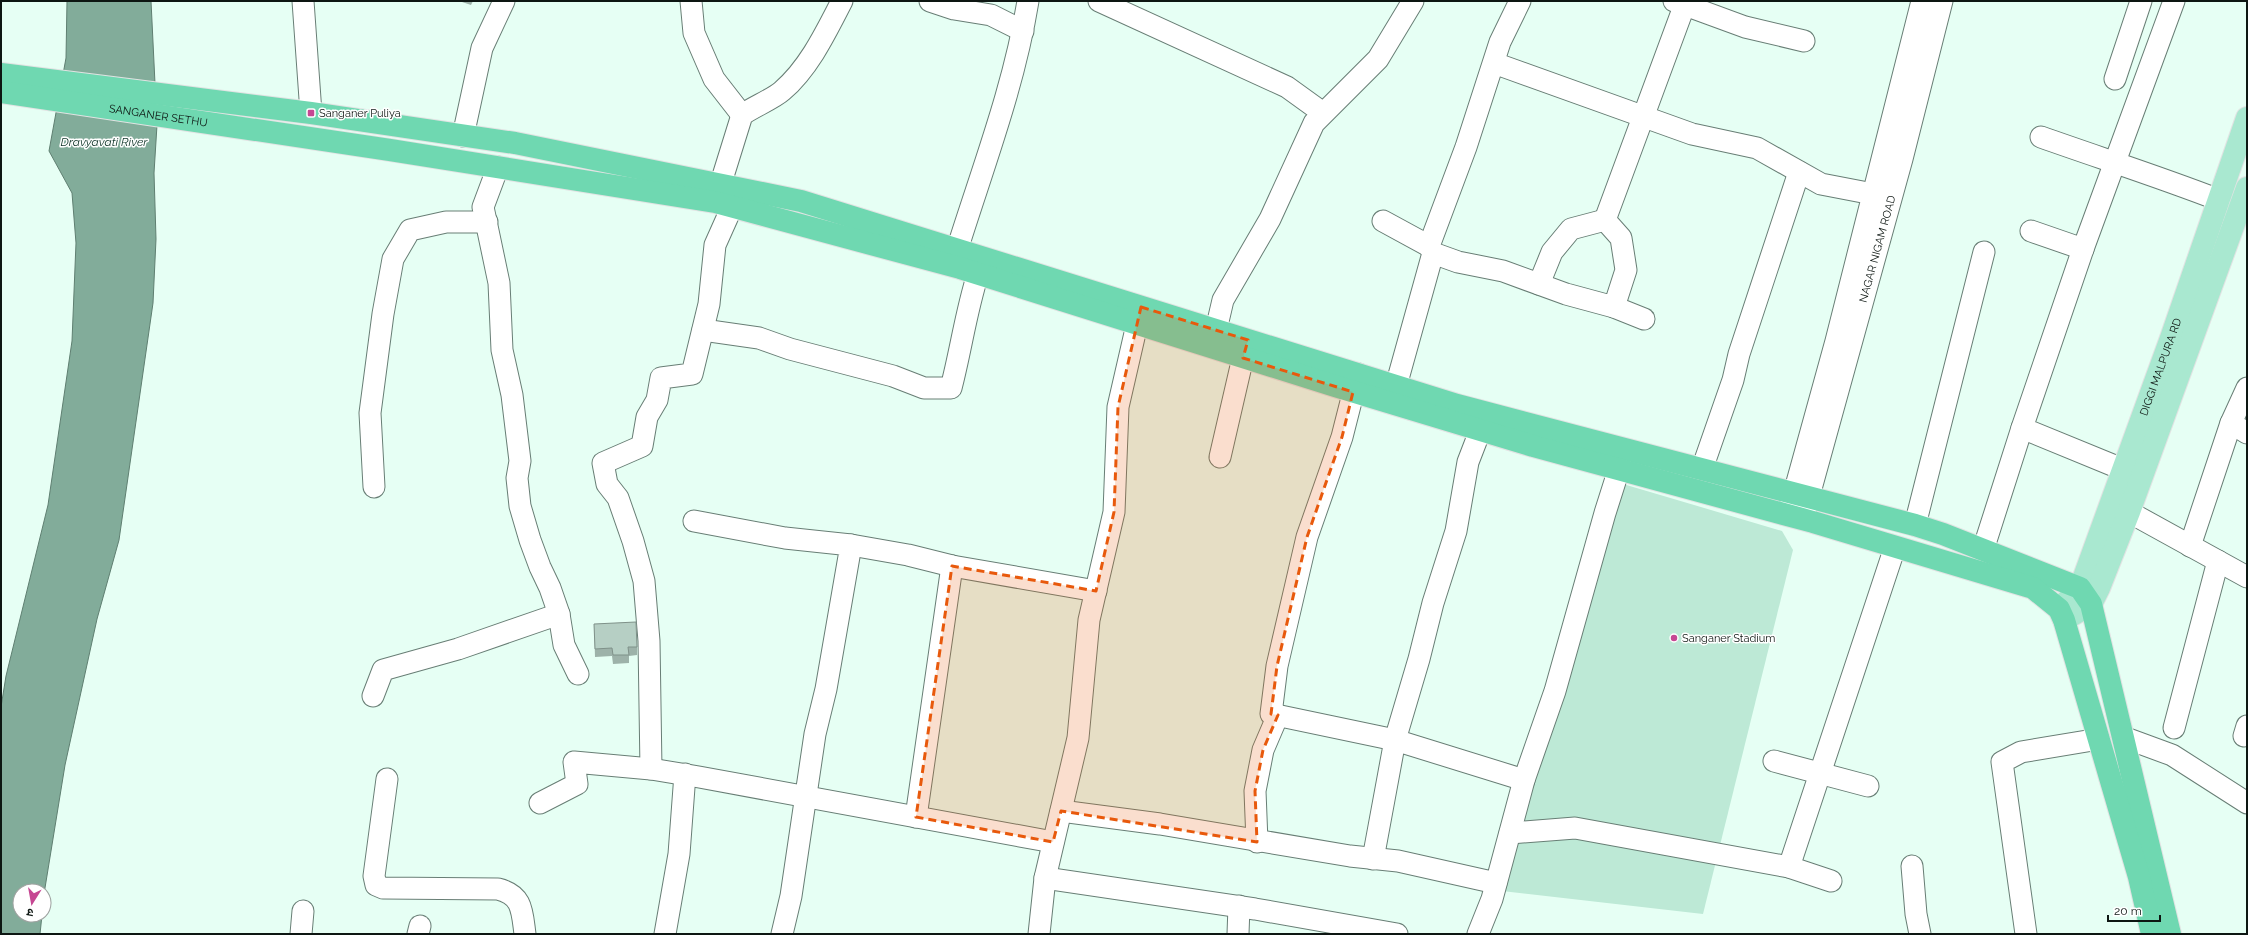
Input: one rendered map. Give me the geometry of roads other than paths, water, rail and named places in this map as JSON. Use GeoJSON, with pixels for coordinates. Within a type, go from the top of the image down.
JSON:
{"type":"FeatureCollection","features":[{"type":"Feature","properties":{"kind":"highway","name":"SANGANER SETHU"},"geometry":{"type":"LineString","coordinates":[[1,74],[311,113],[514,143],[720,187],[802,201],[957,250],[1139,315]]}},
{"type":"Feature","properties":{"kind":"highway","name":"SANGANER SETHU"},"geometry":{"type":"LineString","coordinates":[[1,92],[498,167],[716,202],[978,274],[1139,315]]}},
{"type":"Feature","properties":{"kind":"highway"},"geometry":{"type":"LineString","coordinates":[[1139,315],[1355,383],[1480,430],[1795,517],[2033,588],[2062,614],[2139,877],[2152,934]]}},
{"type":"Feature","properties":{"kind":"highway"},"geometry":{"type":"LineString","coordinates":[[1355,383],[1396,386],[1465,407],[1915,525],[1983,550],[2085,596],[2123,737],[2170,934]]}},
{"type":"Feature","properties":{"kind":"main road","name":"DIGGI MALPURA RD"},"geometry":{"type":"LineString","coordinates":[[2085,596],[2122,469],[2171,338],[2247,118]]}},
{"type":"Feature","properties":{"kind":"main road","name":"DIGGI MALPURA RD"},"geometry":{"type":"LineString","coordinates":[[2062,614],[2085,596],[2129,512],[2247,188]]}},
{"type":"Feature","properties":{"kind":"street"},"geometry":{"type":"LineString","coordinates":[[303,1],[311,113]]}},
{"type":"Feature","properties":{"kind":"street"},"geometry":{"type":"LineString","coordinates":[[463,136],[482,48],[504,1]]}},
{"type":"Feature","properties":{"kind":"street"},"geometry":{"type":"LineString","coordinates":[[691,1],[694,33],[714,79],[742,114]]}},
{"type":"Feature","properties":{"kind":"street"},"geometry":{"type":"LineString","coordinates":[[720,187],[742,114],[781,92],[800,71],[827,29],[842,1]]}},
{"type":"Feature","properties":{"kind":"street"},"geometry":{"type":"LineString","coordinates":[[930,1],[954,9],[991,15],[1023,31]]}},
{"type":"Feature","properties":{"kind":"street"},"geometry":{"type":"LineString","coordinates":[[957,250],[1007,98],[1023,31],[1028,1]]}},
{"type":"Feature","properties":{"kind":"street"},"geometry":{"type":"LineString","coordinates":[[1099,1],[1287,87],[1323,114]]}},
{"type":"Feature","properties":{"kind":"street"},"geometry":{"type":"LineString","coordinates":[[1213,339],[1223,300],[1270,219],[1314,123],[1378,59],[1413,1]]}},
{"type":"Feature","properties":{"kind":"street"},"geometry":{"type":"LineString","coordinates":[[1396,386],[1431,249],[1500,42],[1520,1]]}},
{"type":"Feature","properties":{"kind":"street","name":"NAGAR NIGAM ROAD"},"geometry":{"type":"LineString","coordinates":[[1802,495],[1873,194],[1922,1]]}},
{"type":"Feature","properties":{"kind":"street","name":"NAGAR NIGAM ROAD"},"geometry":{"type":"LineString","coordinates":[[1802,495],[1902,158],[1942,1]]}},
{"type":"Feature","properties":{"kind":"street"},"geometry":{"type":"LineString","coordinates":[[2116,79],[2141,1]]}},
{"type":"Feature","properties":{"kind":"street"},"geometry":{"type":"LineString","coordinates":[[1983,550],[2022,428],[2083,249],[2174,1]]}},
{"type":"Feature","properties":{"kind":"street"},"geometry":{"type":"LineString","coordinates":[[1605,220],[1682,2],[1745,27],[1804,41]]}},
{"type":"Feature","properties":{"kind":"street"},"geometry":{"type":"LineString","coordinates":[[1494,63],[1692,134],[1757,148],[1821,184],[1873,194]]}},
{"type":"Feature","properties":{"kind":"street"},"geometry":{"type":"LineString","coordinates":[[2041,136],[2115,164],[2154,175],[2218,200]]}},
{"type":"Feature","properties":{"kind":"street"},"geometry":{"type":"LineString","coordinates":[[498,167],[483,207],[499,283],[502,350],[512,395],[520,454],[517,478],[520,506],[532,547],[550,588],[559,614],[564,645],[578,674]]}},
{"type":"Feature","properties":{"kind":"street"},"geometry":{"type":"LineString","coordinates":[[1702,469],[1733,380],[1739,354],[1799,172]]}},
{"type":"Feature","properties":{"kind":"street"},"geometry":{"type":"LineString","coordinates":[[651,769],[649,641],[644,581],[633,541],[618,498],[607,484],[603,463],[642,446],[647,417],[657,400],[661,378],[692,374],[709,304],[715,245],[732,207]]}},
{"type":"Feature","properties":{"kind":"street"},"geometry":{"type":"LineString","coordinates":[[1539,284],[1552,252],[1571,229],[1605,220]]}},
{"type":"Feature","properties":{"kind":"street"},"geometry":{"type":"LineString","coordinates":[[1605,220],[1621,238],[1626,270],[1614,307]]}},
{"type":"Feature","properties":{"kind":"street"},"geometry":{"type":"LineString","coordinates":[[1383,221],[1431,249],[1458,262],[1503,271],[1539,284],[1614,307],[1644,319]]}},
{"type":"Feature","properties":{"kind":"street"},"geometry":{"type":"LineString","coordinates":[[374,487],[370,413],[383,314],[393,259],[410,230],[446,222],[486,222]]}},
{"type":"Feature","properties":{"kind":"street"},"geometry":{"type":"LineString","coordinates":[[2031,231],[2083,249]]}},
{"type":"Feature","properties":{"kind":"street"},"geometry":{"type":"LineString","coordinates":[[1915,525],[1984,252]]}},
{"type":"Feature","properties":{"kind":"street"},"geometry":{"type":"LineString","coordinates":[[703,330],[759,338],[790,349],[893,376],[924,388],[951,388],[961,350],[966,315],[978,274]]}},
{"type":"Feature","properties":{"kind":"street"},"geometry":{"type":"LineString","coordinates":[[1039,934],[1045,878],[1078,738],[1089,620],[1114,512],[1118,407],[1139,315]]}},
{"type":"Feature","properties":{"kind":"street"},"geometry":{"type":"LineString","coordinates":[[1220,457],[1245,349]]}},
{"type":"Feature","properties":{"kind":"street"},"geometry":{"type":"LineString","coordinates":[[1355,383],[1342,438],[1307,537],[1277,666],[1271,714],[1395,740],[1524,780]]}},
{"type":"Feature","properties":{"kind":"street"},"geometry":{"type":"LineString","coordinates":[[2190,546],[2239,428],[2247,388]]}},
{"type":"Feature","properties":{"kind":"street"},"geometry":{"type":"LineString","coordinates":[[2022,428],[2122,469]]}},
{"type":"Feature","properties":{"kind":"street"},"geometry":{"type":"LineString","coordinates":[[1373,859],[1395,740],[1420,659],[1433,603],[1456,531],[1468,462],[1480,430]]}},
{"type":"Feature","properties":{"kind":"street"},"geometry":{"type":"LineString","coordinates":[[1478,934],[1496,883],[1524,780],[1555,691],[1605,513],[1619,469]]}},
{"type":"Feature","properties":{"kind":"street"},"geometry":{"type":"LineString","coordinates":[[1795,517],[1802,495]]}},
{"type":"Feature","properties":{"kind":"street"},"geometry":{"type":"LineString","coordinates":[[2129,512],[2247,577]]}},
{"type":"Feature","properties":{"kind":"street"},"geometry":{"type":"LineString","coordinates":[[694,521],[785,538],[851,545],[908,555],[952,566],[1096,591]]}},
{"type":"Feature","properties":{"kind":"street"},"geometry":{"type":"LineString","coordinates":[[782,934],[792,896],[814,734],[826,689],[851,545]]}},
{"type":"Feature","properties":{"kind":"street"},"geometry":{"type":"LineString","coordinates":[[1789,867],[1895,547]]}},
{"type":"Feature","properties":{"kind":"street"},"geometry":{"type":"LineString","coordinates":[[2174,728],[2218,561]]}},
{"type":"Feature","properties":{"kind":"street"},"geometry":{"type":"LineString","coordinates":[[916,817],[952,566]]}},
{"type":"Feature","properties":{"kind":"street"},"geometry":{"type":"LineString","coordinates":[[373,696],[383,670],[458,649],[559,614]]}},
{"type":"Feature","properties":{"kind":"street"},"geometry":{"type":"LineString","coordinates":[[1257,842],[1255,791],[1263,750],[1278,715]]}},
{"type":"Feature","properties":{"kind":"street"},"geometry":{"type":"LineString","coordinates":[[2123,737],[2172,755],[2247,803]]}},
{"type":"Feature","properties":{"kind":"street"},"geometry":{"type":"LineString","coordinates":[[2026,934],[2002,762],[2021,752],[2098,739]]}},
{"type":"Feature","properties":{"kind":"street"},"geometry":{"type":"LineString","coordinates":[[1774,761],[1868,786]]}},
{"type":"Feature","properties":{"kind":"street"},"geometry":{"type":"LineString","coordinates":[[540,804],[577,784],[574,762],[651,769],[684,774],[1053,842]]}},
{"type":"Feature","properties":{"kind":"street"},"geometry":{"type":"LineString","coordinates":[[665,934],[679,854],[684,774]]}},
{"type":"Feature","properties":{"kind":"street"},"geometry":{"type":"LineString","coordinates":[[388,779],[374,876],[376,885],[383,888],[498,889],[509,892],[521,906],[525,934]]}},
{"type":"Feature","properties":{"kind":"street"},"geometry":{"type":"LineString","coordinates":[[1061,811],[1160,824],[1257,842],[1373,859],[1398,861],[1496,883]]}},
{"type":"Feature","properties":{"kind":"street"},"geometry":{"type":"LineString","coordinates":[[1510,833],[1575,828],[1789,867],[1832,881]]}},
{"type":"Feature","properties":{"kind":"street"},"geometry":{"type":"LineString","coordinates":[[1912,866],[1916,914],[1920,934]]}},
{"type":"Feature","properties":{"kind":"street"},"geometry":{"type":"LineString","coordinates":[[1045,878],[1239,906],[1397,934]]}},
{"type":"Feature","properties":{"kind":"street"},"geometry":{"type":"LineString","coordinates":[[1238,934],[1239,906]]}},
{"type":"Feature","properties":{"kind":"street"},"geometry":{"type":"LineString","coordinates":[[301,934],[303,911]]}},
{"type":"Feature","properties":{"kind":"water","name":"Dravyavati River"},"geometry":{"type":"Polygon","coordinates":[[[67,1],[151,1],[157,125],[154,173],[156,239],[153,303],[119,540],[97,619],[65,765],[46,883],[12,883],[12,923],[41,923],[40,934],[1,934],[1,707],[6,676],[48,505],[72,341],[76,243],[72,193],[49,151],[66,58],[67,1]]]}},
{"type":"Feature","properties":{"kind":"place","name":"Sanganer Puliya"},"geometry":{"type":"Point","coordinates":[311,113]}},
{"type":"Feature","properties":{"kind":"place","name":"Sanganer Stadium"},"geometry":{"type":"Point","coordinates":[1674,638]}}]}
